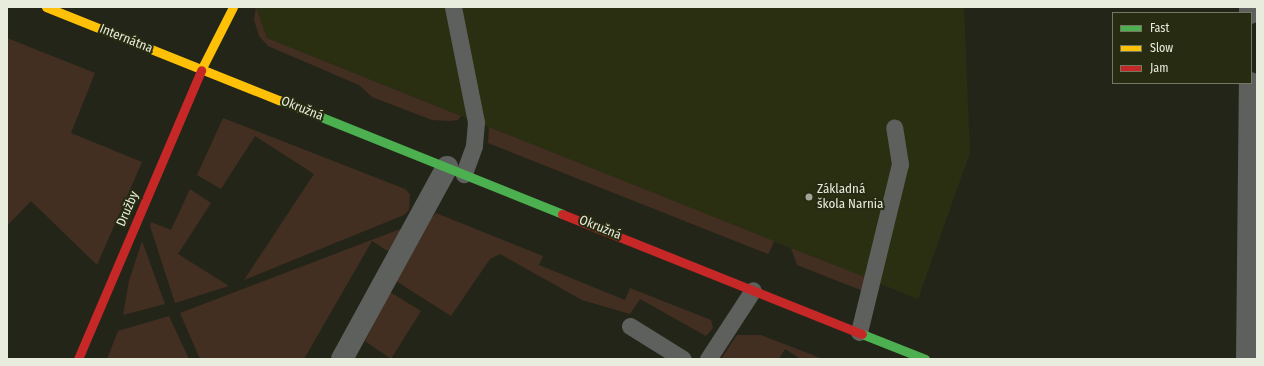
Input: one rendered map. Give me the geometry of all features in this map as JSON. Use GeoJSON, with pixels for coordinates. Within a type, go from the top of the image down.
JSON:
{"type":"FeatureCollection","features":[{"type":"Feature","properties":{"kind":"street","name":"Družby"},"geometry":{"type":"LineString","coordinates":[[78,359],[201,68],[233,7]]}},
{"type":"Feature","properties":{"kind":"street","name":"Internátna"},"geometry":{"type":"LineString","coordinates":[[50,8],[201,68]]}},
{"type":"Feature","properties":{"kind":"street","name":"Okružná"},"geometry":{"type":"LineString","coordinates":[[201,68],[925,359]]}},
{"type":"Feature","properties":{"kind":"street"},"geometry":{"type":"LineString","coordinates":[[1248,359],[1250,84]]}},
{"type":"Feature","properties":{"kind":"street"},"geometry":{"type":"LineString","coordinates":[[342,359],[455,170]]}},
{"type":"Feature","properties":{"kind":"lane"},"geometry":{"type":"LineString","coordinates":[[453,7],[476,122],[474,146],[455,170]]}},
{"type":"Feature","properties":{"kind":"lane"},"geometry":{"type":"LineString","coordinates":[[859,332],[900,164],[894,127]]}},
{"type":"Feature","properties":{"kind":"lane"},"geometry":{"type":"LineString","coordinates":[[708,359],[754,290]]}},
{"type":"Feature","properties":{"kind":"lane"},"geometry":{"type":"LineString","coordinates":[[630,326],[683,359]]}},
{"type":"Feature","properties":{"kind":"shaded area","name":"Základná škola Narnia"},"geometry":{"type":"Polygon","coordinates":[[[256,7],[964,7],[970,153],[918,299],[267,38],[256,7]]]}},
{"type":"Feature","properties":{"kind":"shaded area"},"geometry":{"type":"Polygon","coordinates":[[[256,7],[267,38],[461,116],[458,120],[432,120],[372,97],[359,85],[268,46],[259,36],[254,20],[256,7]]]}},
{"type":"Feature","properties":{"kind":"shaded area"},"geometry":{"type":"Polygon","coordinates":[[[7,38],[95,73],[71,133],[142,162],[97,265],[31,201],[7,226],[7,38]]]}},
{"type":"Feature","properties":{"kind":"shaded area"},"geometry":{"type":"Polygon","coordinates":[[[223,118],[405,189],[410,194],[409,210],[404,215],[244,280],[314,174],[255,136],[221,189],[197,175],[223,118]]]}},
{"type":"Feature","properties":{"kind":"shaded area"},"geometry":{"type":"Polygon","coordinates":[[[489,127],[774,241],[770,251],[768,254],[488,143],[489,127]]]}},
{"type":"Feature","properties":{"kind":"shaded area"},"geometry":{"type":"Polygon","coordinates":[[[190,189],[211,203],[178,254],[229,286],[175,303],[150,226],[151,222],[171,230],[190,189]]]}},
{"type":"Feature","properties":{"kind":"shaded area"},"geometry":{"type":"Polygon","coordinates":[[[436,213],[543,256],[539,265],[625,300],[630,288],[711,320],[713,328],[706,336],[640,299],[630,314],[582,300],[500,254],[490,259],[451,316],[396,281],[429,221],[436,213]]]}},
{"type":"Feature","properties":{"kind":"shaded area"},"geometry":{"type":"Polygon","coordinates":[[[403,228],[389,252],[372,241],[304,359],[200,359],[180,313],[403,228]]]}},
{"type":"Feature","properties":{"kind":"shaded area"},"geometry":{"type":"Polygon","coordinates":[[[142,241],[165,304],[123,315],[129,281],[142,241]]]}},
{"type":"Feature","properties":{"kind":"shaded area"},"geometry":{"type":"Polygon","coordinates":[[[791,248],[867,278],[863,291],[797,265],[791,248]]]}},
{"type":"Feature","properties":{"kind":"shaded area"},"geometry":{"type":"Polygon","coordinates":[[[390,292],[421,311],[391,359],[365,341],[390,292]]]}},
{"type":"Feature","properties":{"kind":"shaded area"},"geometry":{"type":"Polygon","coordinates":[[[169,316],[189,359],[107,359],[118,331],[169,316]]]}},
{"type":"Feature","properties":{"kind":"shaded area"},"geometry":{"type":"Polygon","coordinates":[[[737,335],[761,335],[823,359],[801,359],[785,349],[779,359],[721,359],[737,335]]]}},
{"type":"Feature","properties":{"kind":"traffic: fast"},"geometry":{"type":"LineString","coordinates":[[279,100],[562,214]]}},
{"type":"Feature","properties":{"kind":"traffic: fast"},"geometry":{"type":"LineString","coordinates":[[862,334],[925,359]]}},
{"type":"Feature","properties":{"kind":"traffic: slow"},"geometry":{"type":"LineString","coordinates":[[46,7],[279,100]]}},
{"type":"Feature","properties":{"kind":"traffic: slow"},"geometry":{"type":"LineString","coordinates":[[201,70],[233,7]]}},
{"type":"Feature","properties":{"kind":"traffic: jam"},"geometry":{"type":"LineString","coordinates":[[78,359],[201,70]]}},
{"type":"Feature","properties":{"kind":"traffic: jam"},"geometry":{"type":"LineString","coordinates":[[562,214],[862,334]]}},
{"type":"Feature","properties":{"kind":"place","name":"Základná škola Narnia"},"geometry":{"type":"Point","coordinates":[809,197]}}]}
